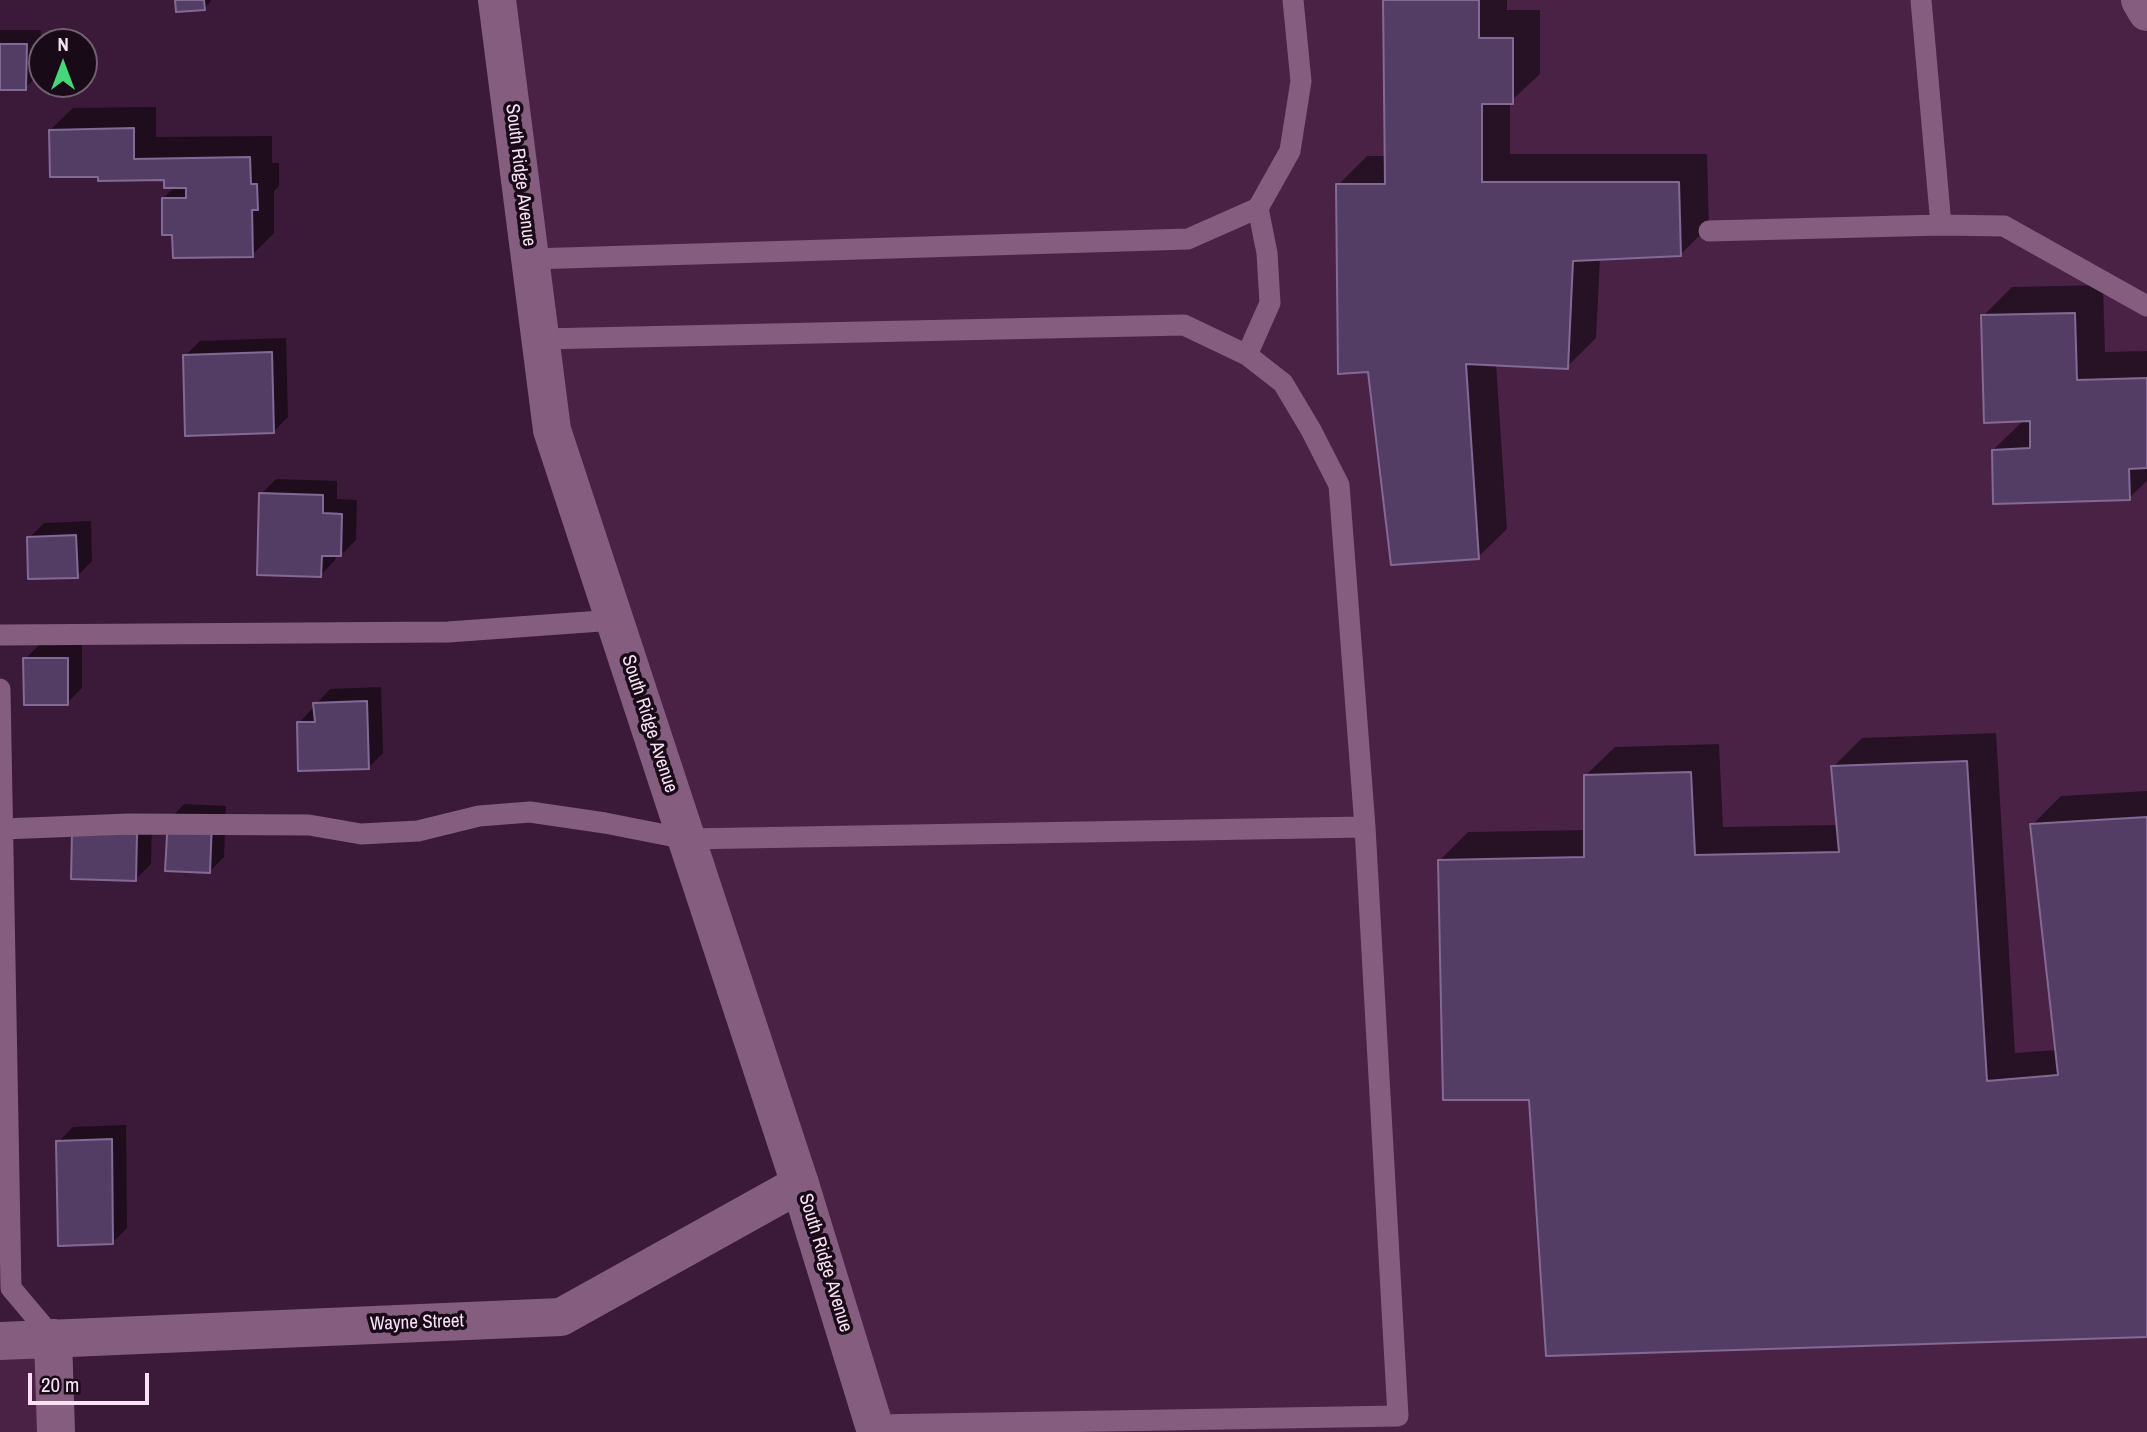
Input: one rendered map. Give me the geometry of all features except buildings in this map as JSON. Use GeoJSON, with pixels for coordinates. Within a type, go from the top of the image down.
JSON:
{"type":"FeatureCollection","features":[{"type":"Feature","properties":{"kind":"street","name":"South Ridge Avenue"},"geometry":{"type":"LineString","coordinates":[[497,0],[552,430],[800,1184],[875,1429]]}},
{"type":"Feature","properties":{"kind":"street"},"geometry":{"type":"LineString","coordinates":[[2140,0],[2147,12]]}},
{"type":"Feature","properties":{"kind":"street","name":"Wayne Street"},"geometry":{"type":"LineString","coordinates":[[0,1341],[561,1318],[800,1184]]}},
{"type":"Feature","properties":{"kind":"street"},"geometry":{"type":"LineString","coordinates":[[53,1338],[56,1432]]}},
{"type":"Feature","properties":{"kind":"lane"},"geometry":{"type":"LineString","coordinates":[[531,259],[1188,239],[1258,208],[1290,151],[1301,81],[1293,0]]}},
{"type":"Feature","properties":{"kind":"lane"},"geometry":{"type":"LineString","coordinates":[[1921,0],[1941,225]]}},
{"type":"Feature","properties":{"kind":"lane"},"geometry":{"type":"LineString","coordinates":[[1247,355],[1270,303],[1267,253],[1258,208]]}},
{"type":"Feature","properties":{"kind":"lane"},"geometry":{"type":"LineString","coordinates":[[1709,231],[2004,226],[2147,306]]}},
{"type":"Feature","properties":{"kind":"lane"},"geometry":{"type":"LineString","coordinates":[[541,339],[1184,325],[1247,355],[1283,383],[1339,485],[1365,827],[1398,1416],[1072,1427],[875,1429]]}},
{"type":"Feature","properties":{"kind":"lane"},"geometry":{"type":"LineString","coordinates":[[0,635],[448,632],[615,620]]}},
{"type":"Feature","properties":{"kind":"lane"},"geometry":{"type":"LineString","coordinates":[[0,689],[11,1288],[53,1338]]}},
{"type":"Feature","properties":{"kind":"lane"},"geometry":{"type":"LineString","coordinates":[[3,829],[129,824],[309,825],[362,834],[418,831],[479,816],[530,812],[686,839],[1365,827]]}},
{"type":"Feature","properties":{"kind":"shaded area"},"geometry":{"type":"Polygon","coordinates":[[[497,0],[2140,0],[2147,12],[2147,1432],[876,1432],[552,430],[497,0]]]}},
{"type":"Feature","properties":{"kind":"shaded area"},"geometry":{"type":"Polygon","coordinates":[[[53,1338],[56,1432],[0,1432],[0,1341],[53,1338]]]}}]}
